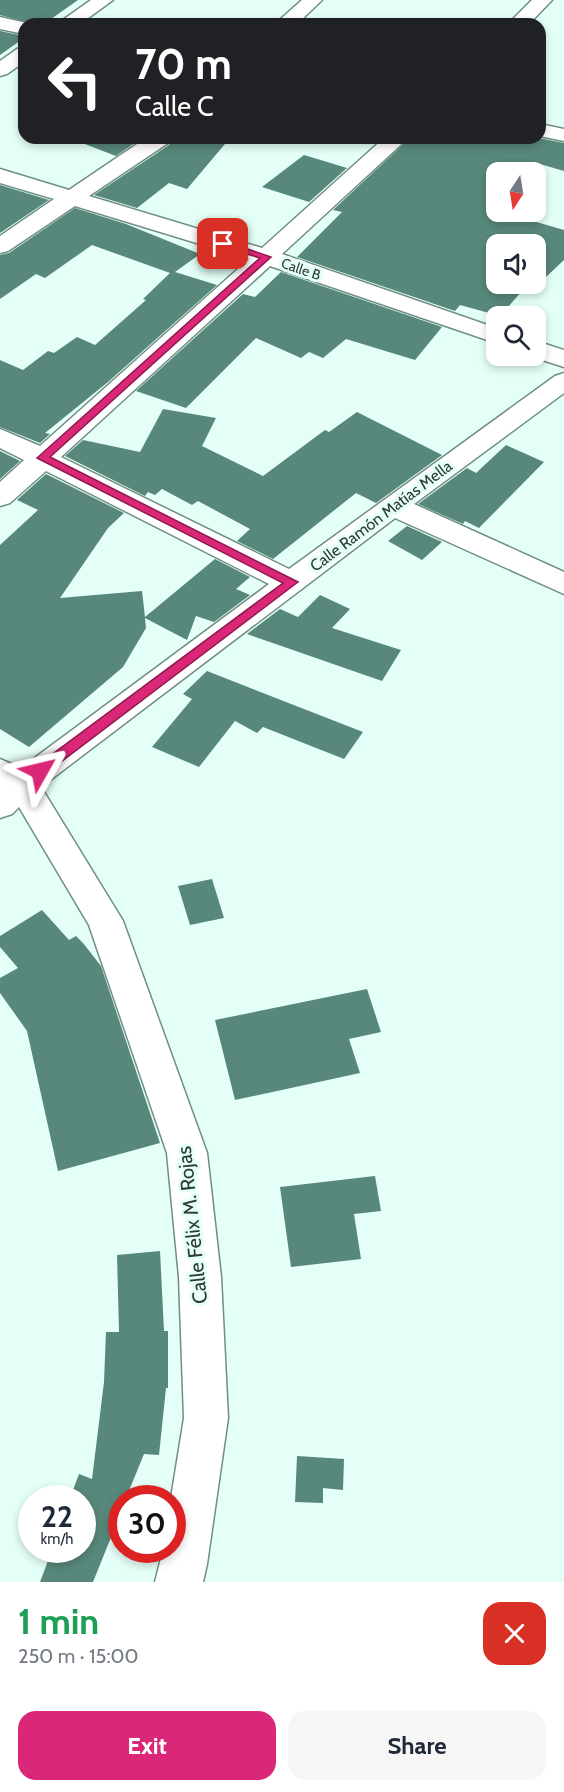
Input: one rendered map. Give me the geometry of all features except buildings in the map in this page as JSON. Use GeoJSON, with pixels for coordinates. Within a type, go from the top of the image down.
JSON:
{"type":"FeatureCollection","features":[{"type":"Feature","properties":{"kind":"street"},"geometry":{"type":"LineString","coordinates":[[76,18],[104,0]]}},
{"type":"Feature","properties":{"kind":"street"},"geometry":{"type":"LineString","coordinates":[[292,18],[313,0]]}},
{"type":"Feature","properties":{"kind":"street"},"geometry":{"type":"LineString","coordinates":[[524,18],[543,0]]}},
{"type":"Feature","properties":{"kind":"street"},"geometry":{"type":"LineString","coordinates":[[0,23],[18,27]]}},
{"type":"Feature","properties":{"kind":"street"},"geometry":{"type":"LineString","coordinates":[[0,70],[18,57]]}},
{"type":"Feature","properties":{"kind":"street"},"geometry":{"type":"LineString","coordinates":[[546,131],[564,135]]}},
{"type":"Feature","properties":{"kind":"street"},"geometry":{"type":"LineString","coordinates":[[0,246],[151,144]]}},
{"type":"Feature","properties":{"kind":"street"},"geometry":{"type":"LineString","coordinates":[[0,497],[389,144]]}},
{"type":"Feature","properties":{"kind":"street","name":"Calle B"},"geometry":{"type":"LineString","coordinates":[[0,176],[267,257],[486,333]]}},
{"type":"Feature","properties":{"kind":"street"},"geometry":{"type":"LineString","coordinates":[[546,353],[564,359]]}},
{"type":"Feature","properties":{"kind":"street","name":"Calle Ramón Matías Mella"},"geometry":{"type":"LineString","coordinates":[[7,787],[292,582],[564,381]]}},
{"type":"Feature","properties":{"kind":"street"},"geometry":{"type":"LineString","coordinates":[[0,437],[292,582]]}},
{"type":"Feature","properties":{"kind":"street"},"geometry":{"type":"LineString","coordinates":[[393,506],[564,584]]}},
{"type":"Feature","properties":{"kind":"street","name":"Calle Félix M. Rojas"},"geometry":{"type":"LineString","coordinates":[[7,787],[105,921],[188,1153],[200,1277],[206,1418],[184,1564],[179,1582]]}},
{"type":"Feature","properties":{"kind":"route"},"geometry":{"type":"LineString","coordinates":[[40,771],[292,582],[42,458],[267,257],[223,244]]}}]}
